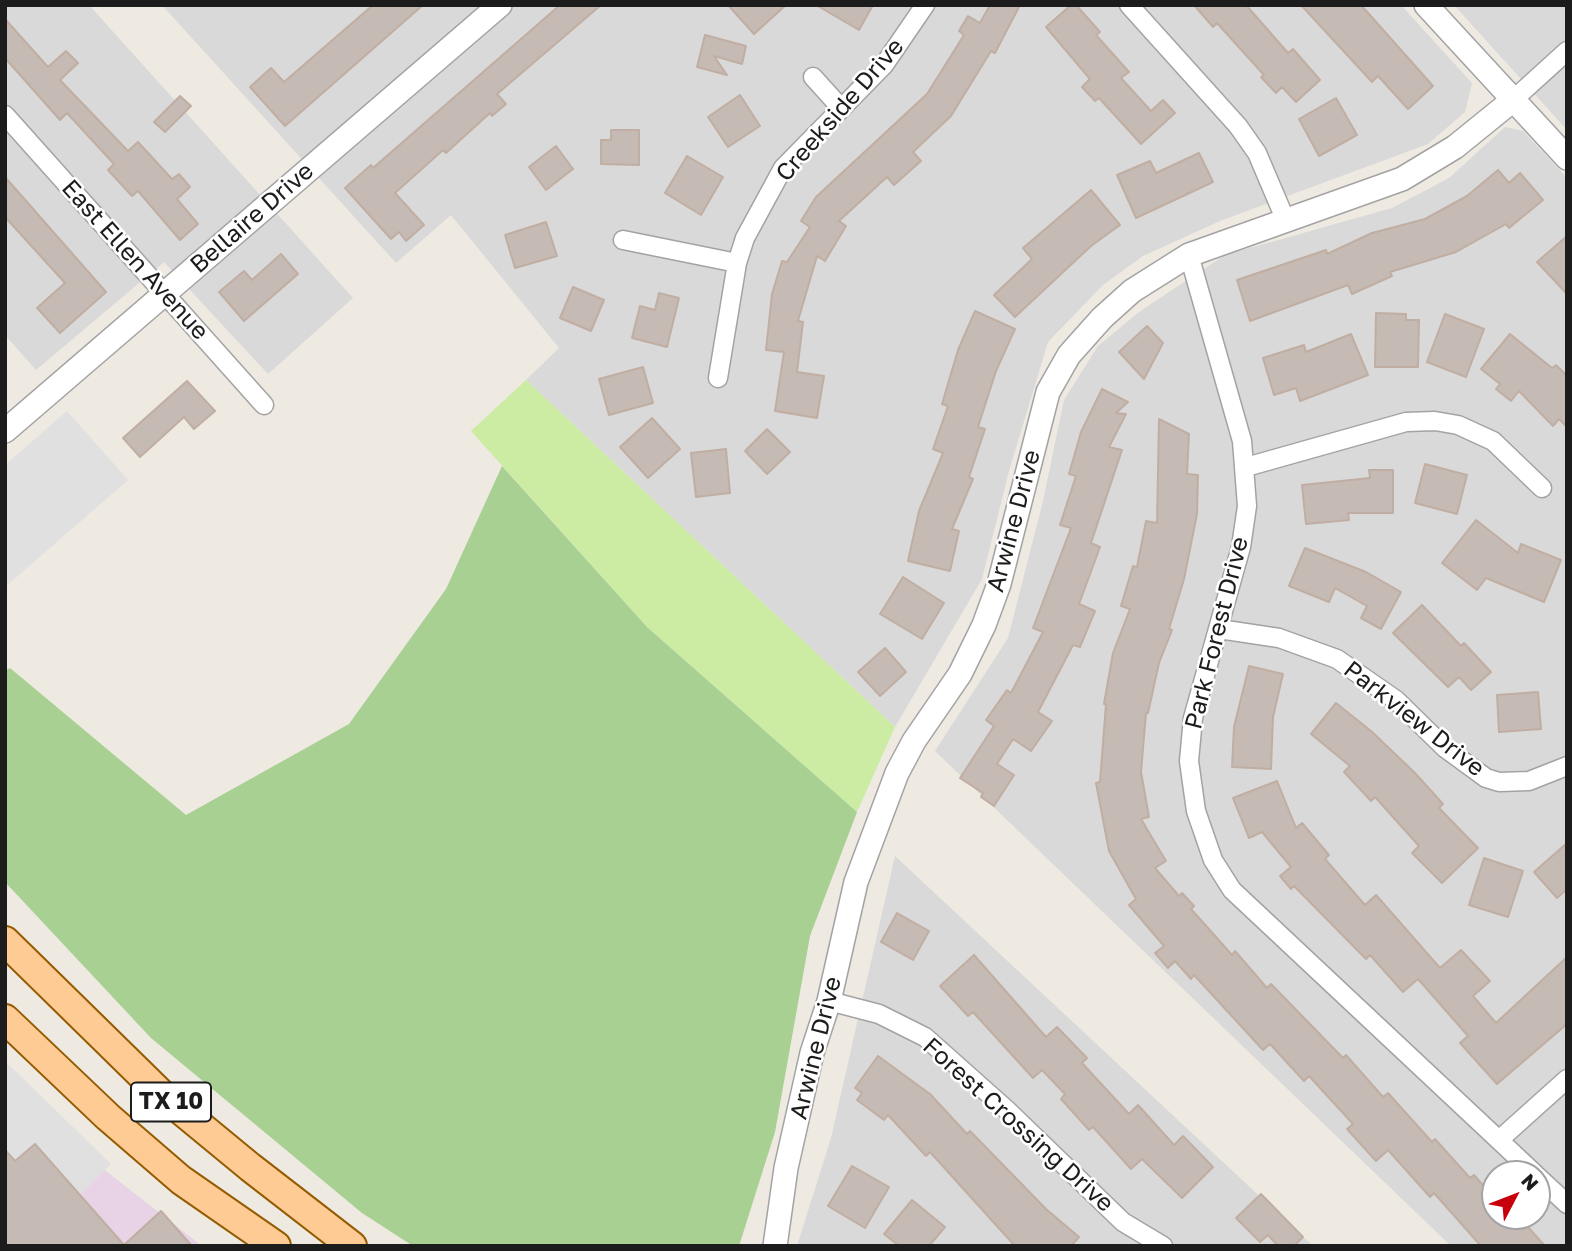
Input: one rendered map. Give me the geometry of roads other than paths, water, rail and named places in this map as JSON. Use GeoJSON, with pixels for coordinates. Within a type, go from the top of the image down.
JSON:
{"type":"FeatureCollection","features":[{"type":"Feature","properties":{"kind":"main road","name":"TX 10"},"geometry":{"type":"LineString","coordinates":[[5,941],[159,1091],[250,1167],[352,1246]]}},
{"type":"Feature","properties":{"kind":"main road","name":"TX 10"},"geometry":{"type":"LineString","coordinates":[[5,1019],[108,1118],[181,1180],[276,1246]]}},
{"type":"Feature","properties":{"kind":"main road"},"geometry":{"type":"LineString","coordinates":[[181,1180],[253,1246]]}},
{"type":"Feature","properties":{"kind":"street","name":"Bellaire Drive"},"geometry":{"type":"LineString","coordinates":[[5,431],[500,5]]}},
{"type":"Feature","properties":{"kind":"street","name":"Creekside Drive"},"geometry":{"type":"LineString","coordinates":[[718,378],[737,263],[745,239],[783,168],[884,65],[925,5]]}},
{"type":"Feature","properties":{"kind":"street"},"geometry":{"type":"LineString","coordinates":[[1129,5],[1238,126],[1257,153],[1286,221]]}},
{"type":"Feature","properties":{"kind":"street"},"geometry":{"type":"LineString","coordinates":[[1426,5],[1567,158]]}},
{"type":"Feature","properties":{"kind":"street","name":"Arwine Drive"},"geometry":{"type":"LineString","coordinates":[[775,1246],[786,1168],[856,882],[876,824],[914,741],[960,674],[999,584],[1048,392],[1069,355],[1102,318],[1132,291],[1189,255],[1402,179],[1424,168],[1513,100],[1567,51]]}},
{"type":"Feature","properties":{"kind":"street"},"geometry":{"type":"LineString","coordinates":[[813,77],[841,108]]}},
{"type":"Feature","properties":{"kind":"street","name":"East Ellen Avenue"},"geometry":{"type":"LineString","coordinates":[[5,115],[264,405]]}},
{"type":"Feature","properties":{"kind":"street"},"geometry":{"type":"LineString","coordinates":[[623,240],[737,263]]}},
{"type":"Feature","properties":{"kind":"street","name":"Park Forest Drive"},"geometry":{"type":"LineString","coordinates":[[1189,255],[1242,441],[1248,506],[1241,547],[1193,718],[1189,761],[1196,811],[1213,860],[1232,890],[1520,1160]]}},
{"type":"Feature","properties":{"kind":"street"},"geometry":{"type":"LineString","coordinates":[[1246,467],[1406,422],[1436,421],[1458,425],[1493,441],[1542,488]]}},
{"type":"Feature","properties":{"kind":"street","name":"Parkview Drive"},"geometry":{"type":"LineString","coordinates":[[1219,629],[1279,638],[1337,659],[1396,700],[1444,748],[1486,778],[1499,782],[1530,781],[1567,766]]}},
{"type":"Feature","properties":{"kind":"street","name":"Forest Crossing Drive"},"geometry":{"type":"LineString","coordinates":[[829,1001],[879,1014],[925,1037],[1123,1222],[1163,1246]]}},
{"type":"Feature","properties":{"kind":"street"},"geometry":{"type":"LineString","coordinates":[[1499,1140],[1567,1079]]}},
{"type":"Feature","properties":{"kind":"street","name":"Park Forest Drive"},"geometry":{"type":"LineString","coordinates":[[1551,1189],[1567,1204]]}}]}
